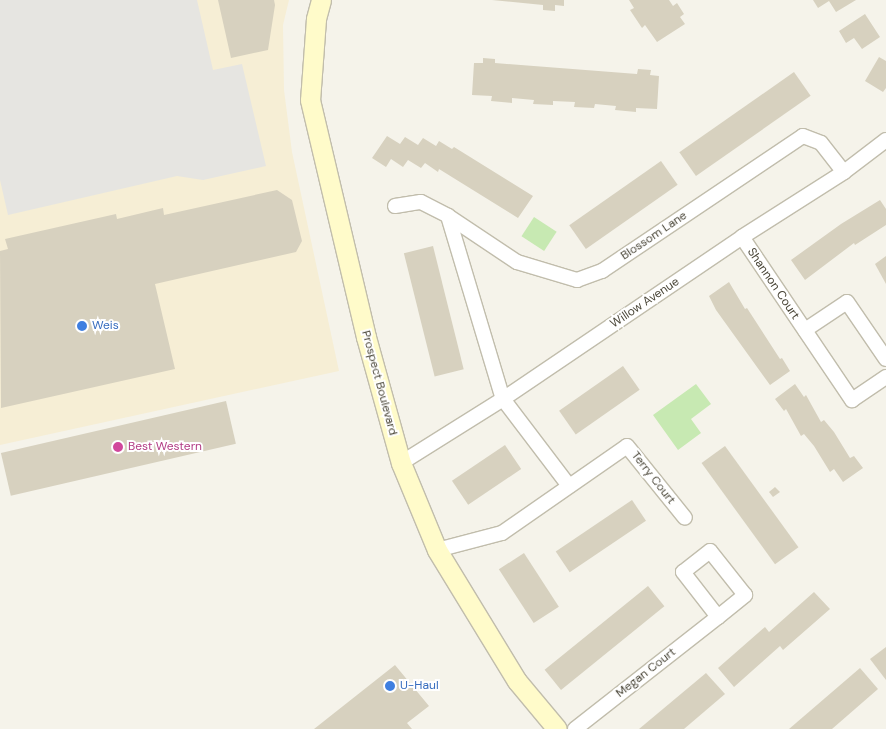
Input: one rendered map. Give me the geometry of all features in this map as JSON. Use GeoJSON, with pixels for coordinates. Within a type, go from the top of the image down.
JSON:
{"type":"FeatureCollection","features":[{"type":"Feature","properties":{"kind":"street","name":"Prospect Boulevard"},"geometry":{"type":"LineString","coordinates":[[321,0],[316,19],[310,100],[366,337],[401,463],[437,550],[517,681],[557,729]]}},
{"type":"Feature","properties":{"kind":"street","name":"Blossom Lane"},"geometry":{"type":"LineString","coordinates":[[395,206],[421,202],[448,216],[517,262],[577,280],[602,271],[803,136],[821,143],[844,172]]}},
{"type":"Feature","properties":{"kind":"street","name":"Willow Avenue"},"geometry":{"type":"LineString","coordinates":[[401,463],[503,399],[742,237],[844,172],[886,140]]}},
{"type":"Feature","properties":{"kind":"street"},"geometry":{"type":"LineString","coordinates":[[448,216],[503,399],[569,486]]}},
{"type":"Feature","properties":{"kind":"street","name":"Shannon Court"},"geometry":{"type":"LineString","coordinates":[[742,237],[852,400],[886,377]]}},
{"type":"Feature","properties":{"kind":"street","name":"Shannon Court"},"geometry":{"type":"LineString","coordinates":[[805,330],[847,302],[886,359]]}},
{"type":"Feature","properties":{"kind":"street","name":"Terry Court"},"geometry":{"type":"LineString","coordinates":[[437,550],[502,533],[627,446],[685,518]]}},
{"type":"Feature","properties":{"kind":"street","name":"Megan Court"},"geometry":{"type":"LineString","coordinates":[[574,729],[718,617],[745,595],[710,551],[683,572],[718,617]]}},
{"type":"Feature","properties":{"kind":"shaded area"},"geometry":{"type":"Polygon","coordinates":[[[0,0],[289,0],[283,25],[284,90],[292,152],[339,371],[0,445],[0,0]]]}},
{"type":"Feature","properties":{"kind":"shaded area"},"geometry":{"type":"Polygon","coordinates":[[[0,0],[197,0],[213,70],[242,64],[266,166],[203,180],[177,176],[8,215],[0,180],[0,0]]]}},
{"type":"Feature","properties":{"kind":"green space"},"geometry":{"type":"Polygon","coordinates":[[[534,217],[557,232],[544,251],[521,236],[534,217]]]}},
{"type":"Feature","properties":{"kind":"green space"},"geometry":{"type":"Polygon","coordinates":[[[696,384],[711,404],[691,419],[701,433],[678,450],[653,415],[696,384]]]}},
{"type":"Feature","properties":{"kind":"building"},"geometry":{"type":"Polygon","coordinates":[[[218,0],[274,0],[275,5],[268,50],[231,58],[218,0]]]}},
{"type":"Feature","properties":{"kind":"building"},"geometry":{"type":"Polygon","coordinates":[[[492,0],[564,0],[564,6],[555,5],[555,11],[543,10],[543,5],[492,0]]]}},
{"type":"Feature","properties":{"kind":"building"},"geometry":{"type":"Polygon","coordinates":[[[629,0],[669,0],[673,6],[677,3],[684,14],[680,17],[685,24],[657,42],[645,25],[642,28],[630,10],[634,8],[629,0]]]}},
{"type":"Feature","properties":{"kind":"building"},"geometry":{"type":"Polygon","coordinates":[[[813,0],[856,0],[836,12],[829,1],[818,8],[813,0]]]}},
{"type":"Feature","properties":{"kind":"building"},"geometry":{"type":"Polygon","coordinates":[[[865,14],[880,37],[862,49],[854,38],[846,43],[839,31],[865,14]]]}},
{"type":"Feature","properties":{"kind":"building"},"geometry":{"type":"Polygon","coordinates":[[[879,57],[886,61],[886,88],[883,92],[865,81],[879,57]]]}},
{"type":"Feature","properties":{"kind":"building"},"geometry":{"type":"Polygon","coordinates":[[[483,58],[495,59],[495,63],[637,74],[638,69],[651,70],[650,75],[659,76],[657,109],[636,108],[636,112],[615,110],[616,106],[595,104],[594,108],[574,107],[575,102],[553,101],[553,105],[533,104],[534,100],[512,98],[512,103],[491,101],[492,96],[472,95],[474,63],[483,63],[483,58]]]}},
{"type":"Feature","properties":{"kind":"building"},"geometry":{"type":"Polygon","coordinates":[[[794,72],[811,96],[696,176],[679,152],[794,72]]]}},
{"type":"Feature","properties":{"kind":"building"},"geometry":{"type":"Polygon","coordinates":[[[387,136],[400,144],[405,137],[418,145],[423,138],[436,146],[439,141],[452,149],[454,147],[533,196],[518,218],[439,169],[438,172],[425,163],[421,168],[408,160],[403,167],[391,159],[386,167],[372,158],[387,136]]]}},
{"type":"Feature","properties":{"kind":"building"},"geometry":{"type":"Polygon","coordinates":[[[661,161],[678,185],[586,249],[569,225],[661,161]]]}},
{"type":"Feature","properties":{"kind":"building","name":"Weis"},"geometry":{"type":"Polygon","coordinates":[[[277,190],[292,200],[302,241],[296,252],[155,284],[175,369],[1,408],[0,251],[8,249],[5,239],[116,214],[117,219],[163,208],[164,215],[277,190]]]}},
{"type":"Feature","properties":{"kind":"building"},"geometry":{"type":"Polygon","coordinates":[[[880,200],[886,209],[886,225],[855,245],[854,243],[805,280],[791,260],[841,224],[880,200]]]}},
{"type":"Feature","properties":{"kind":"building"},"geometry":{"type":"Polygon","coordinates":[[[433,246],[464,369],[435,376],[404,253],[433,246]]]}},
{"type":"Feature","properties":{"kind":"building"},"geometry":{"type":"Polygon","coordinates":[[[886,256],[886,284],[875,264],[886,256]]]}},
{"type":"Feature","properties":{"kind":"building"},"geometry":{"type":"Polygon","coordinates":[[[729,282],[745,309],[747,308],[790,371],[770,385],[716,310],[709,296],[729,282]]]}},
{"type":"Feature","properties":{"kind":"building"},"geometry":{"type":"Polygon","coordinates":[[[623,366],[640,390],[576,434],[559,411],[623,366]]]}},
{"type":"Feature","properties":{"kind":"building"},"geometry":{"type":"Polygon","coordinates":[[[795,384],[804,397],[806,395],[821,422],[824,420],[834,432],[850,458],[854,456],[863,468],[843,482],[834,469],[830,472],[814,446],[804,434],[801,436],[786,409],[784,411],[775,399],[795,384]]]}},
{"type":"Feature","properties":{"kind":"building","name":"Best Western"},"geometry":{"type":"Polygon","coordinates":[[[226,401],[236,444],[11,496],[1,453],[226,401]]]}},
{"type":"Feature","properties":{"kind":"building"},"geometry":{"type":"Polygon","coordinates":[[[505,445],[521,469],[468,505],[452,481],[505,445]]]}},
{"type":"Feature","properties":{"kind":"building"},"geometry":{"type":"Polygon","coordinates":[[[725,446],[798,547],[775,564],[702,463],[725,446]]]}},
{"type":"Feature","properties":{"kind":"building"},"geometry":{"type":"Polygon","coordinates":[[[775,487],[780,492],[773,497],[769,492],[775,487]]]}},
{"type":"Feature","properties":{"kind":"building"},"geometry":{"type":"Polygon","coordinates":[[[632,500],[646,521],[570,572],[556,551],[632,500]]]}},
{"type":"Feature","properties":{"kind":"building"},"geometry":{"type":"Polygon","coordinates":[[[524,553],[559,607],[534,623],[499,569],[524,553]]]}},
{"type":"Feature","properties":{"kind":"building"},"geometry":{"type":"Polygon","coordinates":[[[648,586],[664,606],[561,690],[545,670],[648,586]]]}},
{"type":"Feature","properties":{"kind":"building"},"geometry":{"type":"Polygon","coordinates":[[[814,592],[830,609],[783,650],[780,646],[734,687],[718,668],[765,627],[769,632],[814,592]]]}},
{"type":"Feature","properties":{"kind":"building"},"geometry":{"type":"Polygon","coordinates":[[[886,647],[886,680],[870,659],[886,647]]]}},
{"type":"Feature","properties":{"kind":"building","name":"U-Haul"},"geometry":{"type":"Polygon","coordinates":[[[395,665],[429,706],[407,723],[412,729],[314,729],[395,665]]]}},
{"type":"Feature","properties":{"kind":"building"},"geometry":{"type":"Polygon","coordinates":[[[860,668],[878,689],[832,729],[789,729],[860,668]]]}},
{"type":"Feature","properties":{"kind":"building"},"geometry":{"type":"Polygon","coordinates":[[[706,673],[725,694],[684,729],[639,729],[706,673]]]}},
{"type":"Feature","properties":{"kind":"place","name":"Weis"},"geometry":{"type":"Point","coordinates":[82,326]}},
{"type":"Feature","properties":{"kind":"place","name":"Best Western"},"geometry":{"type":"Point","coordinates":[118,447]}},
{"type":"Feature","properties":{"kind":"place","name":"U-Haul"},"geometry":{"type":"Point","coordinates":[390,686]}}]}
